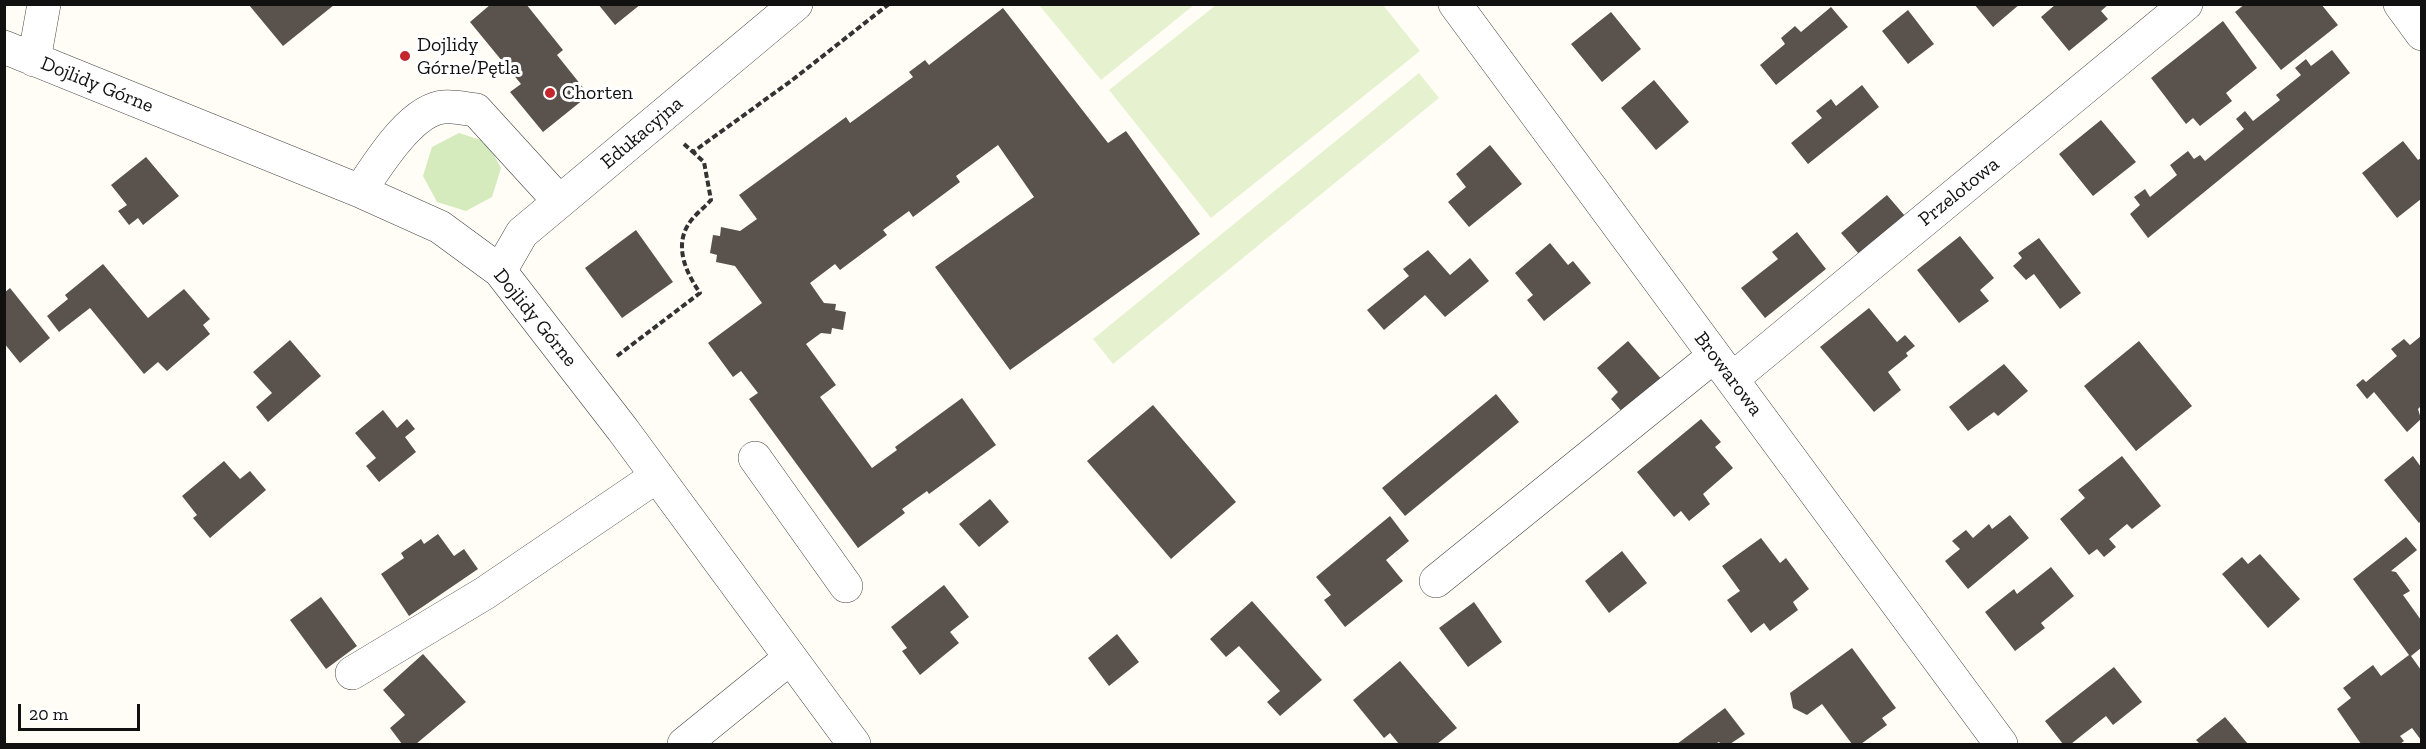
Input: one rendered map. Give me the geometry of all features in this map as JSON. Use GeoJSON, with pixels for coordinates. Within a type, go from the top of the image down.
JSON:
{"type":"FeatureCollection","features":[{"type":"Feature","properties":{"kind":"street"},"geometry":{"type":"LineString","coordinates":[[34,60],[44,4]]}},
{"type":"Feature","properties":{"kind":"street","name":"Edukacyjna"},"geometry":{"type":"LineString","coordinates":[[500,271],[522,233],[796,4]]}},
{"type":"Feature","properties":{"kind":"street","name":"Browarowa"},"geometry":{"type":"LineString","coordinates":[[1455,4],[2001,744]]}},
{"type":"Feature","properties":{"kind":"street","name":"Przelotowa"},"geometry":{"type":"LineString","coordinates":[[1436,581],[1723,368],[2186,4]]}},
{"type":"Feature","properties":{"kind":"street"},"geometry":{"type":"LineString","coordinates":[[2400,4],[2421,34]]}},
{"type":"Feature","properties":{"kind":"street","name":"Dojlidy Górne"},"geometry":{"type":"LineString","coordinates":[[4,47],[360,191],[440,227],[500,271],[657,477],[854,744]]}},
{"type":"Feature","properties":{"kind":"street"},"geometry":{"type":"LineString","coordinates":[[360,191],[397,137],[419,118],[442,106],[476,110],[559,201]]}},
{"type":"Feature","properties":{"kind":"street"},"geometry":{"type":"LineString","coordinates":[[755,458],[846,586]]}},
{"type":"Feature","properties":{"kind":"street"},"geometry":{"type":"LineString","coordinates":[[352,673],[485,593],[657,477]]}},
{"type":"Feature","properties":{"kind":"street"},"geometry":{"type":"LineString","coordinates":[[684,744],[790,658]]}},
{"type":"Feature","properties":{"kind":"path"},"geometry":{"type":"LineString","coordinates":[[693,152],[791,81],[889,4]]}},
{"type":"Feature","properties":{"kind":"path"},"geometry":{"type":"LineString","coordinates":[[617,356],[700,293],[688,275],[681,248],[688,226],[711,200],[704,162],[680,141]]}},
{"type":"Feature","properties":{"kind":"green space"},"geometry":{"type":"Polygon","coordinates":[[[1039,5],[1194,5],[1101,80],[1039,5]]]}},
{"type":"Feature","properties":{"kind":"green space"},"geometry":{"type":"Polygon","coordinates":[[[1216,5],[1383,5],[1420,51],[1211,218],[1109,90],[1216,5]]]}},
{"type":"Feature","properties":{"kind":"green space"},"geometry":{"type":"Polygon","coordinates":[[[1419,73],[1439,98],[1113,364],[1093,339],[1419,73]]]}},
{"type":"Feature","properties":{"kind":"green space"},"geometry":{"type":"Polygon","coordinates":[[[459,133],[487,142],[501,168],[492,197],[466,211],[437,202],[423,176],[432,147],[459,133]]]}},
{"type":"Feature","properties":{"kind":"building"},"geometry":{"type":"Polygon","coordinates":[[[491,4],[526,4],[563,50],[557,55],[589,95],[543,132],[510,92],[521,84],[470,22],[491,4]]]}},
{"type":"Feature","properties":{"kind":"building"},"geometry":{"type":"Polygon","coordinates":[[[598,4],[641,4],[615,25],[598,4]]]}},
{"type":"Feature","properties":{"kind":"building"},"geometry":{"type":"Polygon","coordinates":[[[1974,4],[2020,4],[1993,27],[1974,4]]]}},
{"type":"Feature","properties":{"kind":"building"},"geometry":{"type":"Polygon","coordinates":[[[2056,4],[2109,4],[2101,11],[2108,19],[2069,51],[2041,17],[2056,4]]]}},
{"type":"Feature","properties":{"kind":"building"},"geometry":{"type":"Polygon","coordinates":[[[2245,4],[2321,4],[2338,25],[2281,70],[2235,12],[2245,4]]]}},
{"type":"Feature","properties":{"kind":"building"},"geometry":{"type":"Polygon","coordinates":[[[249,5],[334,5],[283,46],[249,5]]]}},
{"type":"Feature","properties":{"kind":"building"},"geometry":{"type":"Polygon","coordinates":[[[1831,7],[1848,27],[1776,85],[1760,65],[1785,44],[1781,38],[1795,26],[1801,32],[1831,7]]]}},
{"type":"Feature","properties":{"kind":"building"},"geometry":{"type":"Polygon","coordinates":[[[1003,8],[1108,143],[1126,131],[1200,234],[1010,370],[935,267],[1034,197],[998,145],[956,176],[960,182],[913,217],[909,211],[883,230],[887,235],[840,270],[835,264],[810,283],[824,303],[836,304],[835,310],[846,312],[843,330],[832,328],[831,334],[821,333],[806,344],[836,385],[820,397],[872,468],[897,450],[895,447],[962,398],[996,445],[929,494],[927,491],[902,509],[905,513],[858,548],[749,399],[758,393],[741,371],[733,377],[708,343],[762,303],[735,266],[716,262],[717,255],[710,253],[713,235],[720,236],[721,227],[740,231],[757,219],[739,195],[846,117],[850,123],[913,77],[909,72],[925,60],[929,65],[1003,8]]]}},
{"type":"Feature","properties":{"kind":"building"},"geometry":{"type":"Polygon","coordinates":[[[1908,10],[1934,44],[1908,64],[1882,31],[1908,10]]]}},
{"type":"Feature","properties":{"kind":"building"},"geometry":{"type":"Polygon","coordinates":[[[1611,12],[1641,49],[1602,82],[1571,44],[1611,12]]]}},
{"type":"Feature","properties":{"kind":"building"},"geometry":{"type":"Polygon","coordinates":[[[2223,21],[2257,68],[2226,93],[2232,101],[2200,126],[2193,118],[2186,124],[2151,78],[2223,21]]]}},
{"type":"Feature","properties":{"kind":"building"},"geometry":{"type":"Polygon","coordinates":[[[2332,50],[2350,73],[2148,238],[2130,214],[2140,205],[2134,197],[2145,189],[2150,197],[2177,175],[2170,165],[2188,151],[2194,159],[2200,155],[2205,161],[2244,129],[2236,119],[2245,111],[2253,121],[2280,100],[2276,95],[2301,75],[2295,68],[2306,59],[2311,66],[2332,50]]]}},
{"type":"Feature","properties":{"kind":"building"},"geometry":{"type":"Polygon","coordinates":[[[1654,80],[1689,122],[1656,150],[1621,108],[1654,80]]]}},
{"type":"Feature","properties":{"kind":"building"},"geometry":{"type":"Polygon","coordinates":[[[1862,85],[1879,107],[1808,164],[1791,143],[1822,118],[1816,111],[1831,99],[1836,106],[1862,85]]]}},
{"type":"Feature","properties":{"kind":"building"},"geometry":{"type":"Polygon","coordinates":[[[2101,120],[2136,162],[2093,196],[2059,154],[2101,120]]]}},
{"type":"Feature","properties":{"kind":"building"},"geometry":{"type":"Polygon","coordinates":[[[2403,141],[2418,160],[2421,158],[2421,199],[2397,218],[2362,173],[2403,141]]]}},
{"type":"Feature","properties":{"kind":"building"},"geometry":{"type":"Polygon","coordinates":[[[1490,145],[1522,184],[1469,227],[1448,202],[1466,187],[1456,174],[1490,145]]]}},
{"type":"Feature","properties":{"kind":"building"},"geometry":{"type":"Polygon","coordinates":[[[146,157],[179,196],[143,225],[138,218],[129,225],[118,211],[127,205],[111,185],[146,157]]]}},
{"type":"Feature","properties":{"kind":"building"},"geometry":{"type":"Polygon","coordinates":[[[1887,195],[1905,216],[1859,254],[1841,233],[1887,195]]]}},
{"type":"Feature","properties":{"kind":"building"},"geometry":{"type":"Polygon","coordinates":[[[636,230],[673,282],[622,318],[585,268],[636,230]]]}},
{"type":"Feature","properties":{"kind":"building"},"geometry":{"type":"Polygon","coordinates":[[[1797,232],[1826,269],[1765,318],[1741,288],[1778,259],[1772,252],[1797,232]]]}},
{"type":"Feature","properties":{"kind":"building"},"geometry":{"type":"Polygon","coordinates":[[[1960,236],[1994,278],[1980,290],[1989,301],[1959,323],[1917,270],[1960,236]]]}},
{"type":"Feature","properties":{"kind":"building"},"geometry":{"type":"Polygon","coordinates":[[[2039,238],[2081,293],[2060,309],[2034,274],[2026,280],[2013,266],[2022,258],[2018,253],[2039,238]]]}},
{"type":"Feature","properties":{"kind":"building"},"geometry":{"type":"Polygon","coordinates":[[[1550,243],[1568,265],[1573,261],[1591,283],[1544,321],[1527,300],[1533,295],[1515,273],[1550,243]]]}},
{"type":"Feature","properties":{"kind":"building"},"geometry":{"type":"Polygon","coordinates":[[[1428,250],[1450,275],[1470,258],[1489,281],[1445,317],[1425,295],[1384,330],[1367,310],[1409,276],[1403,269],[1428,250]]]}},
{"type":"Feature","properties":{"kind":"building"},"geometry":{"type":"Polygon","coordinates":[[[103,264],[148,318],[184,289],[210,319],[203,325],[210,334],[167,371],[158,362],[144,374],[90,308],[59,332],[47,316],[68,299],[65,295],[103,264]]]}},
{"type":"Feature","properties":{"kind":"building"},"geometry":{"type":"Polygon","coordinates":[[[10,288],[50,338],[20,363],[4,343],[4,293],[10,288]]]}},
{"type":"Feature","properties":{"kind":"building"},"geometry":{"type":"Polygon","coordinates":[[[1869,308],[1897,342],[1905,335],[1915,346],[1906,353],[1908,356],[1888,372],[1901,390],[1874,412],[1820,347],[1869,308]]]}},
{"type":"Feature","properties":{"kind":"building"},"geometry":{"type":"Polygon","coordinates":[[[2421,336],[2421,406],[2418,409],[2421,419],[2407,432],[2374,392],[2367,399],[2356,385],[2363,379],[2366,382],[2397,356],[2391,349],[2404,339],[2410,345],[2421,336]]]}},
{"type":"Feature","properties":{"kind":"building"},"geometry":{"type":"Polygon","coordinates":[[[290,340],[321,376],[268,422],[256,407],[272,393],[253,372],[290,340]]]}},
{"type":"Feature","properties":{"kind":"building"},"geometry":{"type":"Polygon","coordinates":[[[1628,341],[1663,381],[1624,414],[1611,399],[1618,392],[1597,368],[1628,341]]]}},
{"type":"Feature","properties":{"kind":"building"},"geometry":{"type":"Polygon","coordinates":[[[2139,341],[2192,406],[2136,451],[2084,386],[2139,341]]]}},
{"type":"Feature","properties":{"kind":"building"},"geometry":{"type":"Polygon","coordinates":[[[2004,364],[2028,391],[1998,416],[1994,412],[1968,431],[1949,407],[2004,364]]]}},
{"type":"Feature","properties":{"kind":"building"},"geometry":{"type":"Polygon","coordinates":[[[1496,394],[1519,422],[1405,516],[1382,488],[1496,394]]]}},
{"type":"Feature","properties":{"kind":"building"},"geometry":{"type":"Polygon","coordinates":[[[1153,405],[1236,502],[1171,559],[1087,461],[1153,405]]]}},
{"type":"Feature","properties":{"kind":"building"},"geometry":{"type":"Polygon","coordinates":[[[383,410],[397,428],[407,419],[415,429],[405,437],[416,452],[379,482],[366,466],[376,458],[355,433],[383,410]]]}},
{"type":"Feature","properties":{"kind":"building"},"geometry":{"type":"Polygon","coordinates":[[[1701,419],[1721,442],[1715,447],[1733,468],[1703,494],[1710,504],[1689,521],[1681,511],[1674,517],[1637,472],[1701,419]]]}},
{"type":"Feature","properties":{"kind":"building"},"geometry":{"type":"Polygon","coordinates":[[[2122,456],[2161,506],[2132,529],[2127,524],[2109,539],[2116,547],[2104,557],[2097,549],[2089,555],[2060,519],[2085,498],[2078,490],[2122,456]]]}},
{"type":"Feature","properties":{"kind":"building"},"geometry":{"type":"Polygon","coordinates":[[[2413,456],[2421,467],[2421,521],[2419,523],[2384,480],[2413,456]]]}},
{"type":"Feature","properties":{"kind":"building"},"geometry":{"type":"Polygon","coordinates":[[[224,461],[240,479],[250,471],[266,490],[210,538],[193,518],[197,515],[182,496],[224,461]]]}},
{"type":"Feature","properties":{"kind":"building"},"geometry":{"type":"Polygon","coordinates":[[[990,499],[1009,522],[979,547],[959,524],[990,499]]]}},
{"type":"Feature","properties":{"kind":"building"},"geometry":{"type":"Polygon","coordinates":[[[2010,515],[2029,538],[1968,589],[1945,561],[1960,549],[1952,541],[1966,530],[1973,538],[1989,524],[1992,529],[2010,515]]]}},
{"type":"Feature","properties":{"kind":"building"},"geometry":{"type":"Polygon","coordinates":[[[1390,516],[1409,541],[1386,560],[1403,581],[1345,627],[1324,600],[1331,595],[1316,577],[1390,516]]]}},
{"type":"Feature","properties":{"kind":"building"},"geometry":{"type":"Polygon","coordinates":[[[438,534],[454,556],[464,549],[478,569],[409,616],[381,574],[404,558],[401,553],[421,539],[424,544],[438,534]]]}},
{"type":"Feature","properties":{"kind":"building"},"geometry":{"type":"Polygon","coordinates":[[[2406,537],[2417,550],[2391,571],[2396,572],[2410,591],[2403,595],[2421,620],[2421,648],[2411,656],[2421,670],[2421,740],[2412,728],[2400,736],[2404,741],[2400,744],[2361,744],[2337,709],[2351,698],[2343,688],[2373,665],[2381,676],[2409,655],[2353,579],[2406,537]]]}},
{"type":"Feature","properties":{"kind":"building"},"geometry":{"type":"Polygon","coordinates":[[[1761,538],[1780,563],[1786,558],[1809,589],[1793,602],[1798,610],[1770,631],[1764,623],[1751,633],[1727,600],[1740,591],[1722,566],[1761,538]]]}},
{"type":"Feature","properties":{"kind":"building"},"geometry":{"type":"Polygon","coordinates":[[[1622,551],[1647,583],[1609,613],[1585,581],[1622,551]]]}},
{"type":"Feature","properties":{"kind":"building"},"geometry":{"type":"Polygon","coordinates":[[[2260,554],[2300,599],[2268,628],[2222,574],[2242,557],[2248,564],[2260,554]]]}},
{"type":"Feature","properties":{"kind":"building"},"geometry":{"type":"Polygon","coordinates":[[[2051,567],[2074,596],[2041,623],[2045,628],[2015,651],[1985,612],[2014,589],[2017,594],[2051,567]]]}},
{"type":"Feature","properties":{"kind":"building"},"geometry":{"type":"Polygon","coordinates":[[[944,585],[969,617],[950,632],[959,643],[920,675],[902,651],[907,648],[891,627],[944,585]]]}},
{"type":"Feature","properties":{"kind":"building"},"geometry":{"type":"Polygon","coordinates":[[[321,597],[357,646],[326,669],[290,620],[321,597]]]}},
{"type":"Feature","properties":{"kind":"building"},"geometry":{"type":"Polygon","coordinates":[[[1252,601],[1322,680],[1280,716],[1267,702],[1280,691],[1239,646],[1226,657],[1210,639],[1252,601]]]}},
{"type":"Feature","properties":{"kind":"building"},"geometry":{"type":"Polygon","coordinates":[[[1474,602],[1502,642],[1468,667],[1439,628],[1474,602]]]}},
{"type":"Feature","properties":{"kind":"building"},"geometry":{"type":"Polygon","coordinates":[[[1117,634],[1139,662],[1109,686],[1088,658],[1117,634]]]}},
{"type":"Feature","properties":{"kind":"building"},"geometry":{"type":"Polygon","coordinates":[[[1852,648],[1896,708],[1882,718],[1887,725],[1861,744],[1852,744],[1822,704],[1807,715],[1793,708],[1790,693],[1852,648]]]}},
{"type":"Feature","properties":{"kind":"building"},"geometry":{"type":"Polygon","coordinates":[[[423,654],[466,702],[416,744],[402,744],[390,728],[405,715],[383,690],[423,654]]]}},
{"type":"Feature","properties":{"kind":"building"},"geometry":{"type":"Polygon","coordinates":[[[1400,661],[1457,728],[1437,744],[1399,744],[1390,733],[1384,738],[1353,700],[1400,661]]]}},
{"type":"Feature","properties":{"kind":"building"},"geometry":{"type":"Polygon","coordinates":[[[2114,667],[2142,702],[2113,725],[2106,716],[2071,744],[2063,744],[2045,721],[2114,667]]]}},
{"type":"Feature","properties":{"kind":"building"},"geometry":{"type":"Polygon","coordinates":[[[1725,708],[1745,734],[1730,744],[1719,742],[1715,744],[1677,744],[1725,708]]]}},
{"type":"Feature","properties":{"kind":"building"},"geometry":{"type":"Polygon","coordinates":[[[2225,717],[2248,744],[2200,744],[2196,740],[2225,717]]]}},
{"type":"Feature","properties":{"kind":"place","name":"Dojlidy Górne/Pętla"},"geometry":{"type":"Point","coordinates":[405,56]}},
{"type":"Feature","properties":{"kind":"place","name":"Chorten"},"geometry":{"type":"Point","coordinates":[550,93]}}]}
